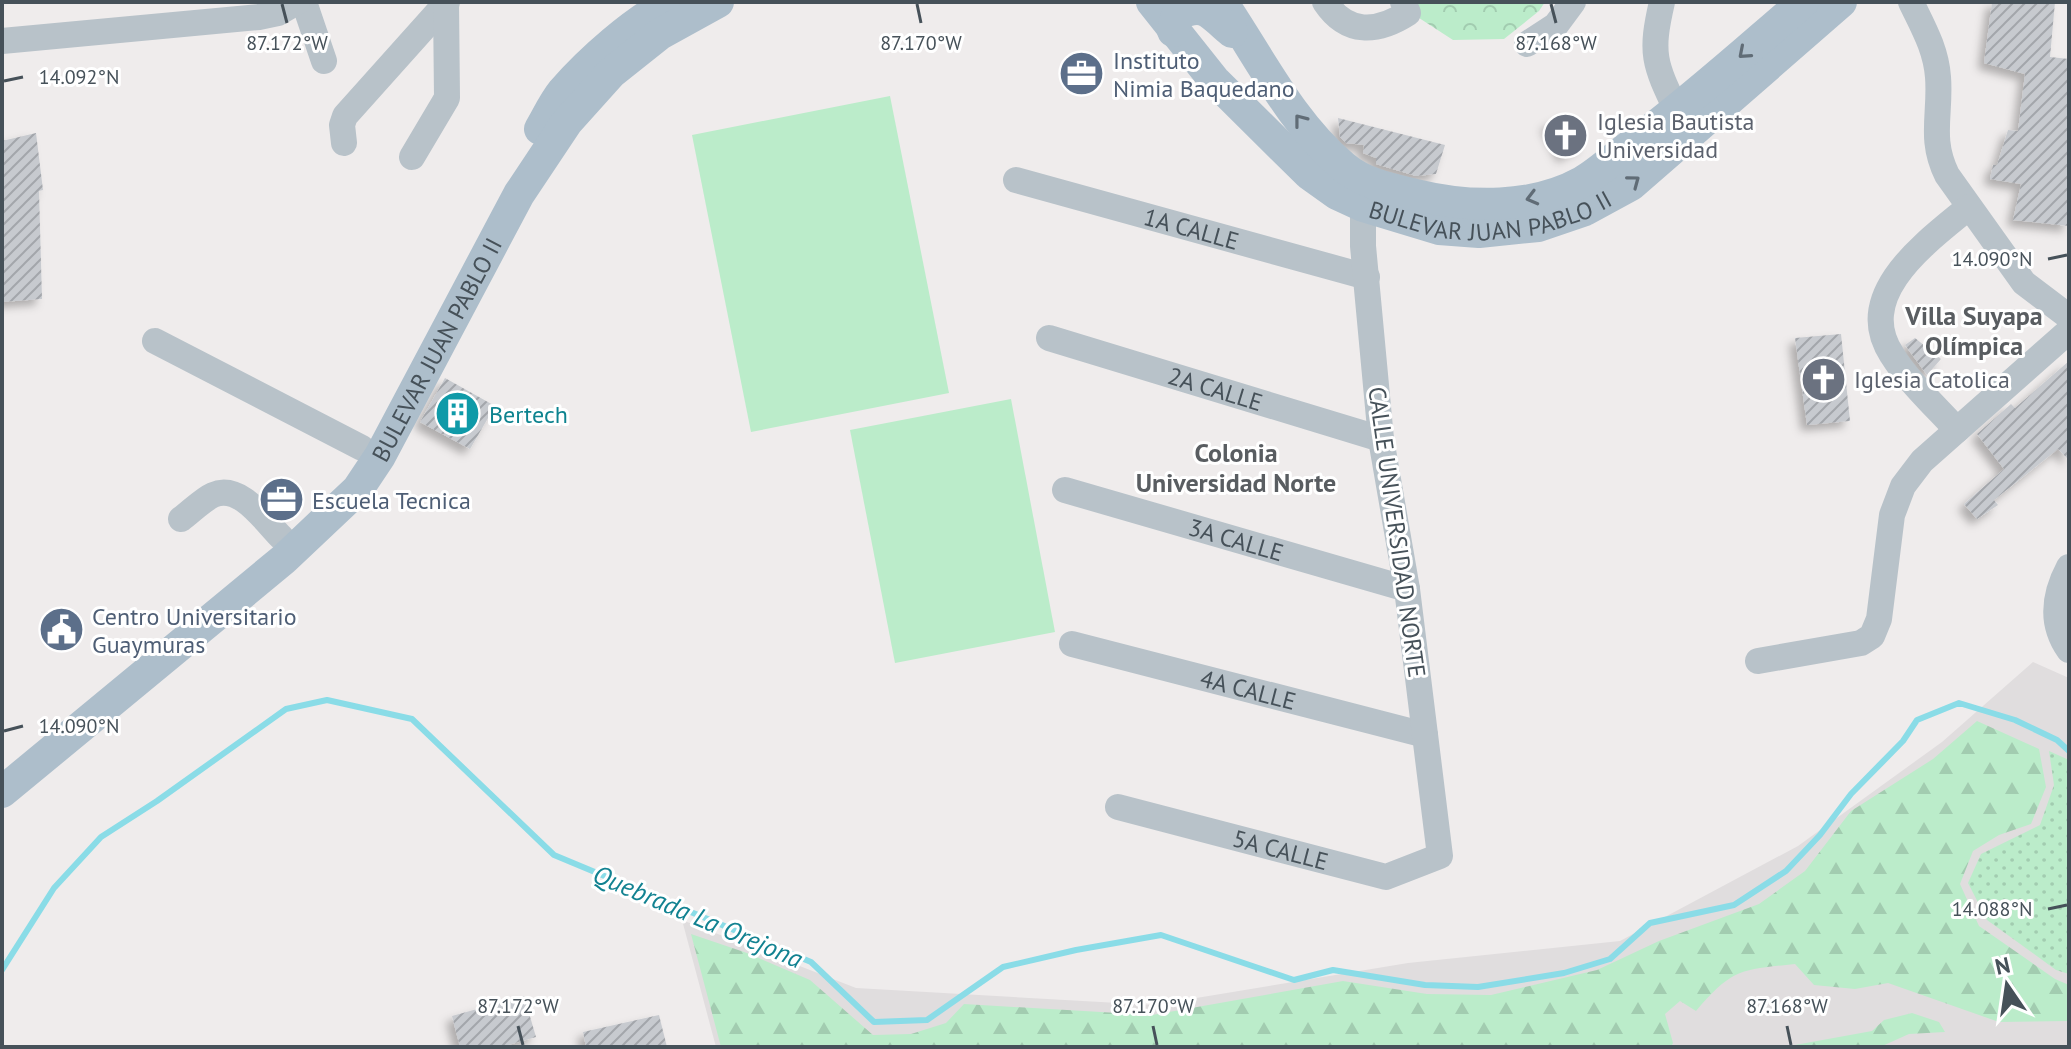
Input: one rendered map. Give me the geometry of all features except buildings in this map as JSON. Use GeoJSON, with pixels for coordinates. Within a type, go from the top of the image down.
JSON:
{"type":"FeatureCollection","features":[{"type":"Feature","properties":{"kind":"main road","name":"BULEVAR JUAN PABLO II"},"geometry":{"type":"LineString","coordinates":[[7,776],[314,508],[343,476],[362,448],[478,234],[562,93],[613,43],[671,2]]}},
{"type":"Feature","properties":{"kind":"main road","name":"BULEVAR JUAN PABLO II"},"geometry":{"type":"LineString","coordinates":[[7,776],[284,559],[358,489],[380,456],[519,194],[567,122],[611,73],[660,34],[718,2]]}},
{"type":"Feature","properties":{"kind":"main road","name":"BULEVAR JUAN PABLO II"},"geometry":{"type":"LineString","coordinates":[[1152,2],[1214,80],[1309,174],[1337,194],[1363,206],[1439,229],[1479,232],[1538,226],[1585,210],[1631,185],[1841,2]]}},
{"type":"Feature","properties":{"kind":"main road","name":"BULEVAR JUAN PABLO II"},"geometry":{"type":"LineString","coordinates":[[1222,2],[1248,46],[1306,127],[1324,150],[1346,170],[1373,184],[1438,200],[1477,204],[1520,202],[1582,182],[1677,111],[1803,2]]}},
{"type":"Feature","properties":{"kind":"main road"},"geometry":{"type":"LineString","coordinates":[[1173,31],[1177,15],[1189,6],[1198,6],[1212,9],[1229,31],[1248,46],[1252,69],[1232,82],[1214,80]]}},
{"type":"Feature","properties":{"kind":"street"},"geometry":{"type":"LineString","coordinates":[[2,41],[259,17],[278,13],[297,2]]}},
{"type":"Feature","properties":{"kind":"street"},"geometry":{"type":"LineString","coordinates":[[304,2],[324,61]]}},
{"type":"Feature","properties":{"kind":"street"},"geometry":{"type":"LineString","coordinates":[[1325,2],[1334,17],[1349,26],[1367,27],[1388,26],[1408,13],[1403,2]]}},
{"type":"Feature","properties":{"kind":"street"},"geometry":{"type":"LineString","coordinates":[[1527,44],[1556,25],[1573,2]]}},
{"type":"Feature","properties":{"kind":"street"},"geometry":{"type":"LineString","coordinates":[[1662,2],[1653,44],[1656,68],[1677,111]]}},
{"type":"Feature","properties":{"kind":"street"},"geometry":{"type":"LineString","coordinates":[[1911,2],[1930,39],[1937,66],[1935,127],[1938,157],[1949,180],[2024,283],[2069,317]]}},
{"type":"Feature","properties":{"kind":"street"},"geometry":{"type":"LineString","coordinates":[[344,143],[342,125],[345,116],[447,3]]}},
{"type":"Feature","properties":{"kind":"street"},"geometry":{"type":"LineString","coordinates":[[412,157],[447,98],[447,3]]}},
{"type":"Feature","properties":{"kind":"street","name":"1A CALLE"},"geometry":{"type":"LineString","coordinates":[[1016,180],[1367,277]]}},
{"type":"Feature","properties":{"kind":"street","name":"CALLE UNIVERSIDAD NORTE"},"geometry":{"type":"LineString","coordinates":[[1363,206],[1381,439],[1407,589],[1440,856]]}},
{"type":"Feature","properties":{"kind":"street"},"geometry":{"type":"LineString","coordinates":[[1957,430],[1892,356],[1882,335],[1880,315],[1896,276],[1912,254],[1969,207]]}},
{"type":"Feature","properties":{"kind":"street"},"geometry":{"type":"LineString","coordinates":[[1758,661],[1861,643],[1872,636],[1879,619],[1892,515],[1903,486],[1922,461],[2069,331]]}},
{"type":"Feature","properties":{"kind":"street","name":"2A CALLE"},"geometry":{"type":"LineString","coordinates":[[1049,338],[1381,439]]}},
{"type":"Feature","properties":{"kind":"street"},"geometry":{"type":"LineString","coordinates":[[155,341],[362,448]]}},
{"type":"Feature","properties":{"kind":"street","name":"3A CALLE"},"geometry":{"type":"LineString","coordinates":[[1065,490],[1407,589]]}},
{"type":"Feature","properties":{"kind":"street"},"geometry":{"type":"LineString","coordinates":[[181,519],[212,495],[238,495],[281,537]]}},
{"type":"Feature","properties":{"kind":"street"},"geometry":{"type":"LineString","coordinates":[[2069,567],[2056,594],[2058,635],[2069,650]]}},
{"type":"Feature","properties":{"kind":"street","name":"4A CALLE"},"geometry":{"type":"LineString","coordinates":[[1072,644],[1425,735]]}},
{"type":"Feature","properties":{"kind":"street","name":"5A CALLE"},"geometry":{"type":"LineString","coordinates":[[1118,807],[1386,877],[1440,856]]}},
{"type":"Feature","properties":{"kind":"shaded area"},"geometry":{"type":"Polygon","coordinates":[[[2033,662],[2069,678],[2069,1047],[716,1047],[682,920],[856,988],[1154,1005],[1408,963],[1620,941],[1798,846],[1942,742],[2033,662]]]}},
{"type":"Feature","properties":{"kind":"green space"},"geometry":{"type":"Polygon","coordinates":[[[1410,2],[1545,2],[1539,11],[1504,39],[1453,40],[1416,16],[1410,2]]]}},
{"type":"Feature","properties":{"kind":"green space"},"geometry":{"type":"Polygon","coordinates":[[[890,96],[949,393],[751,432],[692,135],[890,96]]]}},
{"type":"Feature","properties":{"kind":"green space"},"geometry":{"type":"Polygon","coordinates":[[[1011,399],[1055,632],[895,663],[850,430],[1011,399]]]}},
{"type":"Feature","properties":{"kind":"green space"},"geometry":{"type":"Polygon","coordinates":[[[1977,721],[2039,749],[2046,787],[2031,824],[1999,835],[1973,851],[1960,884],[1979,926],[2055,979],[2069,985],[2069,1021],[1999,1022],[1888,983],[1855,989],[1814,985],[1795,964],[1739,974],[1719,986],[1696,1011],[1680,1001],[1665,1014],[1673,1043],[1671,1047],[721,1047],[691,934],[747,953],[810,980],[873,1035],[911,1034],[946,1023],[964,1004],[1152,1015],[1343,981],[1427,994],[1491,995],[1597,970],[1659,941],[1759,904],[1805,871],[1851,811],[1933,759],[1977,721]]]}},
{"type":"Feature","properties":{"kind":"green space"},"geometry":{"type":"Polygon","coordinates":[[[2049,751],[2069,760],[2069,974],[2056,970],[1987,920],[1968,883],[1981,854],[2040,825],[2054,785],[2049,751]]]}},
{"type":"Feature","properties":{"kind":"green space"},"geometry":{"type":"Polygon","coordinates":[[[1912,1013],[1939,1022],[1945,1032],[1909,1034],[1880,1047],[1784,1047],[1872,1031],[1884,1020],[1912,1013]]]}},
{"type":"Feature","properties":{"kind":"waterway","name":"Quebrada La Orejona"},"geometry":{"type":"LineString","coordinates":[[2,970],[54,888],[101,837],[286,709],[327,700],[412,719],[554,855],[811,962],[874,1022],[927,1020],[1003,967],[1161,935],[1294,980],[1333,970],[1425,985],[1478,987],[1564,973],[1610,959],[1650,923],[1734,905],[1786,871],[1820,835],[1851,794],[1903,741],[1917,720],[1959,703],[2015,720],[2057,740],[2069,751]]}},
{"type":"Feature","properties":{"kind":"place","name":"Instituto Nimia Baquedano"},"geometry":{"type":"Point","coordinates":[1082,74]}},
{"type":"Feature","properties":{"kind":"place","name":"Iglesia Bautista Universidad"},"geometry":{"type":"Point","coordinates":[1566,135]}},
{"type":"Feature","properties":{"kind":"place","name":"Iglesia Catolica"},"geometry":{"type":"Point","coordinates":[1823,379]}},
{"type":"Feature","properties":{"kind":"place","name":"Bertech"},"geometry":{"type":"Point","coordinates":[458,414]}},
{"type":"Feature","properties":{"kind":"place","name":"Escuela Tecnica"},"geometry":{"type":"Point","coordinates":[281,500]}},
{"type":"Feature","properties":{"kind":"place","name":"Centro Universitario Guaymuras"},"geometry":{"type":"Point","coordinates":[61,630]}},
{"type":"Feature","properties":{"kind":"district","name":"Villa Suyapa Olímpica"},"geometry":{"type":"Point","coordinates":[1974,330]}},
{"type":"Feature","properties":{"kind":"district","name":"Colonia Universidad Norte"},"geometry":{"type":"Point","coordinates":[1236,467]}}]}
